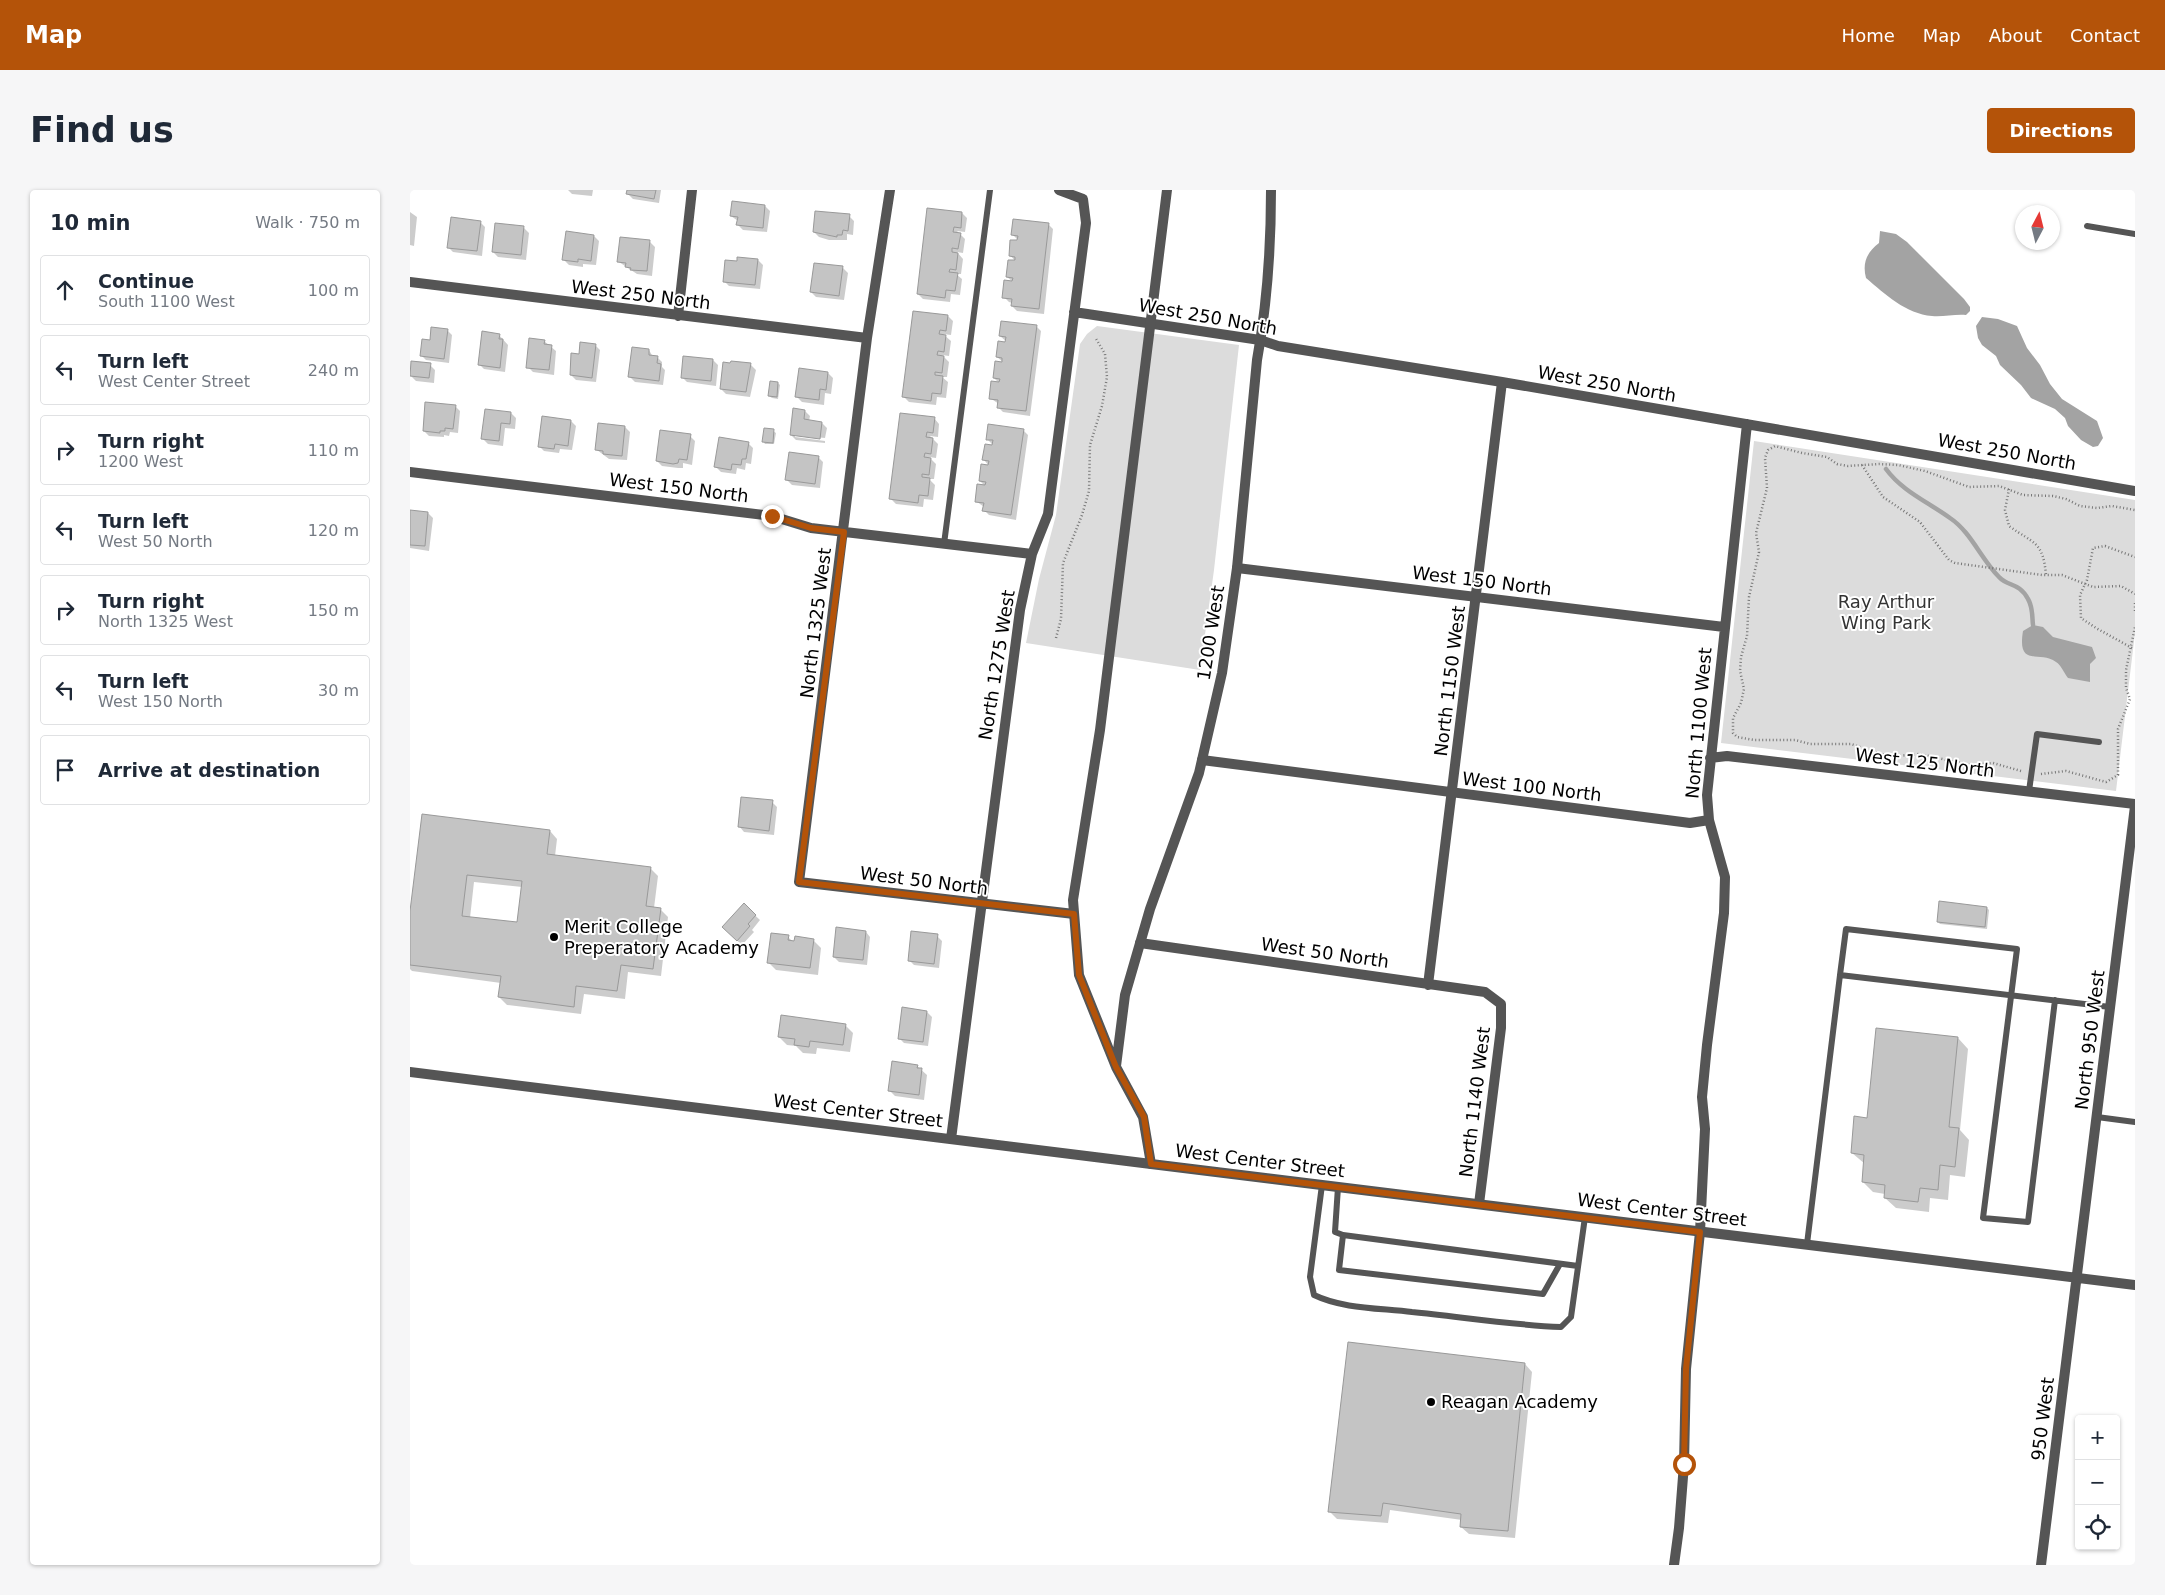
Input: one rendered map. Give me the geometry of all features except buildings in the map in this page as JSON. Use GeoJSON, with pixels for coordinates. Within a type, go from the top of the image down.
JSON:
{"type":"FeatureCollection","features":[{"type":"Feature","properties":{"kind":"street"},"geometry":{"type":"LineString","coordinates":[[678,316],[692,190]]}},
{"type":"Feature","properties":{"kind":"street","name":"North 1325 West"},"geometry":{"type":"LineString","coordinates":[[799,882],[868,338],[890,190]]}},
{"type":"Feature","properties":{"kind":"street","name":"North 1275 West"},"geometry":{"type":"LineString","coordinates":[[951,1139],[1020,610],[1032,554],[1048,514],[1086,223],[1083,199],[1059,190]]}},
{"type":"Feature","properties":{"kind":"street"},"geometry":{"type":"LineString","coordinates":[[1151,1164],[1144,1117],[1116,1067],[1079,975],[1073,900],[1100,730],[1167,190]]}},
{"type":"Feature","properties":{"kind":"street","name":"1200 West"},"geometry":{"type":"LineString","coordinates":[[1116,1067],[1125,995],[1140,943],[1202,760],[1222,673],[1237,568],[1271,232],[1271,190]]}},
{"type":"Feature","properties":{"kind":"street","name":"West 250 North"},"geometry":{"type":"LineString","coordinates":[[410,282],[868,338]]}},
{"type":"Feature","properties":{"kind":"street","name":"West 250 North"},"geometry":{"type":"LineString","coordinates":[[1074,312],[1260,340],[1278,346],[1502,382],[2135,491]]}},
{"type":"Feature","properties":{"kind":"street","name":"North 1150 West"},"geometry":{"type":"LineString","coordinates":[[1428,985],[1453,794],[1502,382]]}},
{"type":"Feature","properties":{"kind":"street","name":"North 1100 West"},"geometry":{"type":"LineString","coordinates":[[1674,1565],[1684,1464],[1686,1369],[1700,1232],[1705,1129],[1702,1097],[1724,913],[1725,878],[1709,820],[1707,795],[1747,424]]}},
{"type":"Feature","properties":{"kind":"street","name":"West 150 North"},"geometry":{"type":"LineString","coordinates":[[410,472],[772,516],[811,528],[1032,554]]}},
{"type":"Feature","properties":{"kind":"street","name":"West 150 North"},"geometry":{"type":"LineString","coordinates":[[1237,568],[1724,627]]}},
{"type":"Feature","properties":{"kind":"street","name":"West 125 North"},"geometry":{"type":"LineString","coordinates":[[1710,758],[1726,756],[2135,805]]}},
{"type":"Feature","properties":{"kind":"street","name":"West 100 North"},"geometry":{"type":"LineString","coordinates":[[1202,760],[1453,794],[1690,823],[1709,820]]}},
{"type":"Feature","properties":{"kind":"street","name":"North 950 West"},"geometry":{"type":"LineString","coordinates":[[2077,1278],[2135,805]]}},
{"type":"Feature","properties":{"kind":"street","name":"West 50 North"},"geometry":{"type":"LineString","coordinates":[[799,882],[1074,914]]}},
{"type":"Feature","properties":{"kind":"street","name":"West 50 North"},"geometry":{"type":"LineString","coordinates":[[1140,943],[1485,992],[1501,1004]]}},
{"type":"Feature","properties":{"kind":"street","name":"North 1140 West"},"geometry":{"type":"LineString","coordinates":[[1479,1204],[1502,1028],[1501,1004]]}},
{"type":"Feature","properties":{"kind":"street","name":"West Center Street"},"geometry":{"type":"LineString","coordinates":[[410,1072],[2135,1286]]}},
{"type":"Feature","properties":{"kind":"street","name":"950 West"},"geometry":{"type":"LineString","coordinates":[[2041,1565],[2077,1278]]}},
{"type":"Feature","properties":{"kind":"lane"},"geometry":{"type":"LineString","coordinates":[[944,544],[990,190]]}},
{"type":"Feature","properties":{"kind":"lane"},"geometry":{"type":"LineString","coordinates":[[2087,226],[2135,234]]}},
{"type":"Feature","properties":{"kind":"lane"},"geometry":{"type":"LineString","coordinates":[[2028,791],[2037,734],[2099,742]]}},
{"type":"Feature","properties":{"kind":"lane"},"geometry":{"type":"LineString","coordinates":[[1807,1244],[1846,929],[2017,949],[1983,1218],[2028,1222],[2055,1000]]}},
{"type":"Feature","properties":{"kind":"lane"},"geometry":{"type":"LineString","coordinates":[[1840,975],[2110,1007]]}},
{"type":"Feature","properties":{"kind":"lane"},"geometry":{"type":"LineString","coordinates":[[2097,1117],[2135,1122]]}},
{"type":"Feature","properties":{"kind":"lane"},"geometry":{"type":"LineString","coordinates":[[1322,1185],[1310,1277],[1314,1295],[1328,1302],[1533,1326],[1561,1327],[1570,1317],[1585,1217]]}},
{"type":"Feature","properties":{"kind":"lane"},"geometry":{"type":"LineString","coordinates":[[1338,1187],[1335,1232],[1343,1235],[1578,1266]]}},
{"type":"Feature","properties":{"kind":"lane"},"geometry":{"type":"LineString","coordinates":[[1343,1235],[1339,1270],[1543,1294],[1560,1264]]}},
{"type":"Feature","properties":{"kind":"path"},"geometry":{"type":"LineString","coordinates":[[1056,638],[1062,606],[1061,577],[1063,563],[1082,515],[1089,491],[1090,445],[1102,406],[1108,377],[1104,354],[1094,337]]}},
{"type":"Feature","properties":{"kind":"path"},"geometry":{"type":"LineString","coordinates":[[2135,510],[2112,506],[2097,508],[2080,506],[2053,496],[2023,495],[1999,486],[1969,486],[1925,471],[1898,465],[1848,466],[1838,464],[1827,457],[1775,446],[1768,450],[1765,458],[1767,488],[1756,533],[1759,552],[1748,597],[1747,636],[1741,657],[1740,671],[1744,689],[1742,703],[1734,718],[1734,733],[1737,737],[1754,740],[1795,740],[1810,744],[1832,746],[1852,744],[1881,754],[1897,756],[1919,754],[1971,765],[1993,763],[2031,773],[2052,774],[2066,771],[2106,782],[2118,775],[2118,729],[2130,699],[2126,688],[2126,670],[2135,627]]}},
{"type":"Feature","properties":{"kind":"path"},"geometry":{"type":"LineString","coordinates":[[1862,465],[1883,497],[1920,522],[1949,560],[1955,563],[2046,575],[2062,575],[2093,587],[2121,586],[2135,594]]}},
{"type":"Feature","properties":{"kind":"path"},"geometry":{"type":"LineString","coordinates":[[2009,489],[2005,510],[2009,526],[2034,542],[2041,549],[2045,558],[2046,575]]}},
{"type":"Feature","properties":{"kind":"path"},"geometry":{"type":"LineString","coordinates":[[2132,648],[2081,618],[2080,595],[2086,584],[2093,548],[2105,546],[2135,557]]}},
{"type":"Feature","properties":{"kind":"path"},"geometry":{"type":"LineString","coordinates":[[2135,603],[2135,611]]}},
{"type":"Feature","properties":{"kind":"green space"},"geometry":{"type":"Polygon","coordinates":[[[1097,326],[1239,345],[1214,570],[1200,670],[1026,643],[1039,579],[1056,515],[1080,344],[1087,334],[1097,326]]]}},
{"type":"Feature","properties":{"kind":"green space","name":"Ray Arthur Wing Park"},"geometry":{"type":"Polygon","coordinates":[[[1754,441],[2135,500],[2135,633],[2116,791],[1721,743],[1754,441]]]}},
{"type":"Feature","properties":{"kind":"shaded area"},"geometry":{"type":"Polygon","coordinates":[[[1880,231],[1896,234],[1907,242],[1964,299],[1970,307],[1970,311],[1966,315],[1936,316],[1922,314],[1896,302],[1866,278],[1866,258],[1879,243],[1880,231]]]}},
{"type":"Feature","properties":{"kind":"shaded area"},"geometry":{"type":"Polygon","coordinates":[[[1982,317],[1998,319],[2017,326],[2027,348],[2062,399],[2097,421],[2103,438],[2098,446],[2093,447],[2081,440],[2068,426],[2065,418],[2055,409],[2031,398],[2021,385],[2000,365],[1996,356],[1982,345],[1978,338],[1976,326],[1982,317]]]}},
{"type":"Feature","properties":{"kind":"shaded area"},"geometry":{"type":"Polygon","coordinates":[[[2033,625],[2043,627],[2053,637],[2092,647],[2096,658],[2090,664],[2090,682],[2068,678],[2056,662],[2026,654],[2023,650],[2023,631],[2033,625]]]}},
{"type":"Feature","properties":{"kind":"waterway"},"geometry":{"type":"LineString","coordinates":[[1886,469],[1907,490],[1957,524],[1999,577],[2025,594],[2031,605],[2033,625]]}},
{"type":"Feature","properties":{"kind":"place","name":"Merit College Preperatory Academy"},"geometry":{"type":"Point","coordinates":[554,937]}},
{"type":"Feature","properties":{"kind":"place","name":"Reagan Academy"},"geometry":{"type":"Point","coordinates":[1431,1402]}},
{"type":"Feature","properties":{"kind":"route"},"geometry":{"type":"LineString","coordinates":[[772,516],[811,528],[844,532],[799,882],[1074,914],[1079,975],[1116,1067],[1144,1117],[1151,1164],[1700,1232],[1686,1369],[1684,1464]]}}]}
